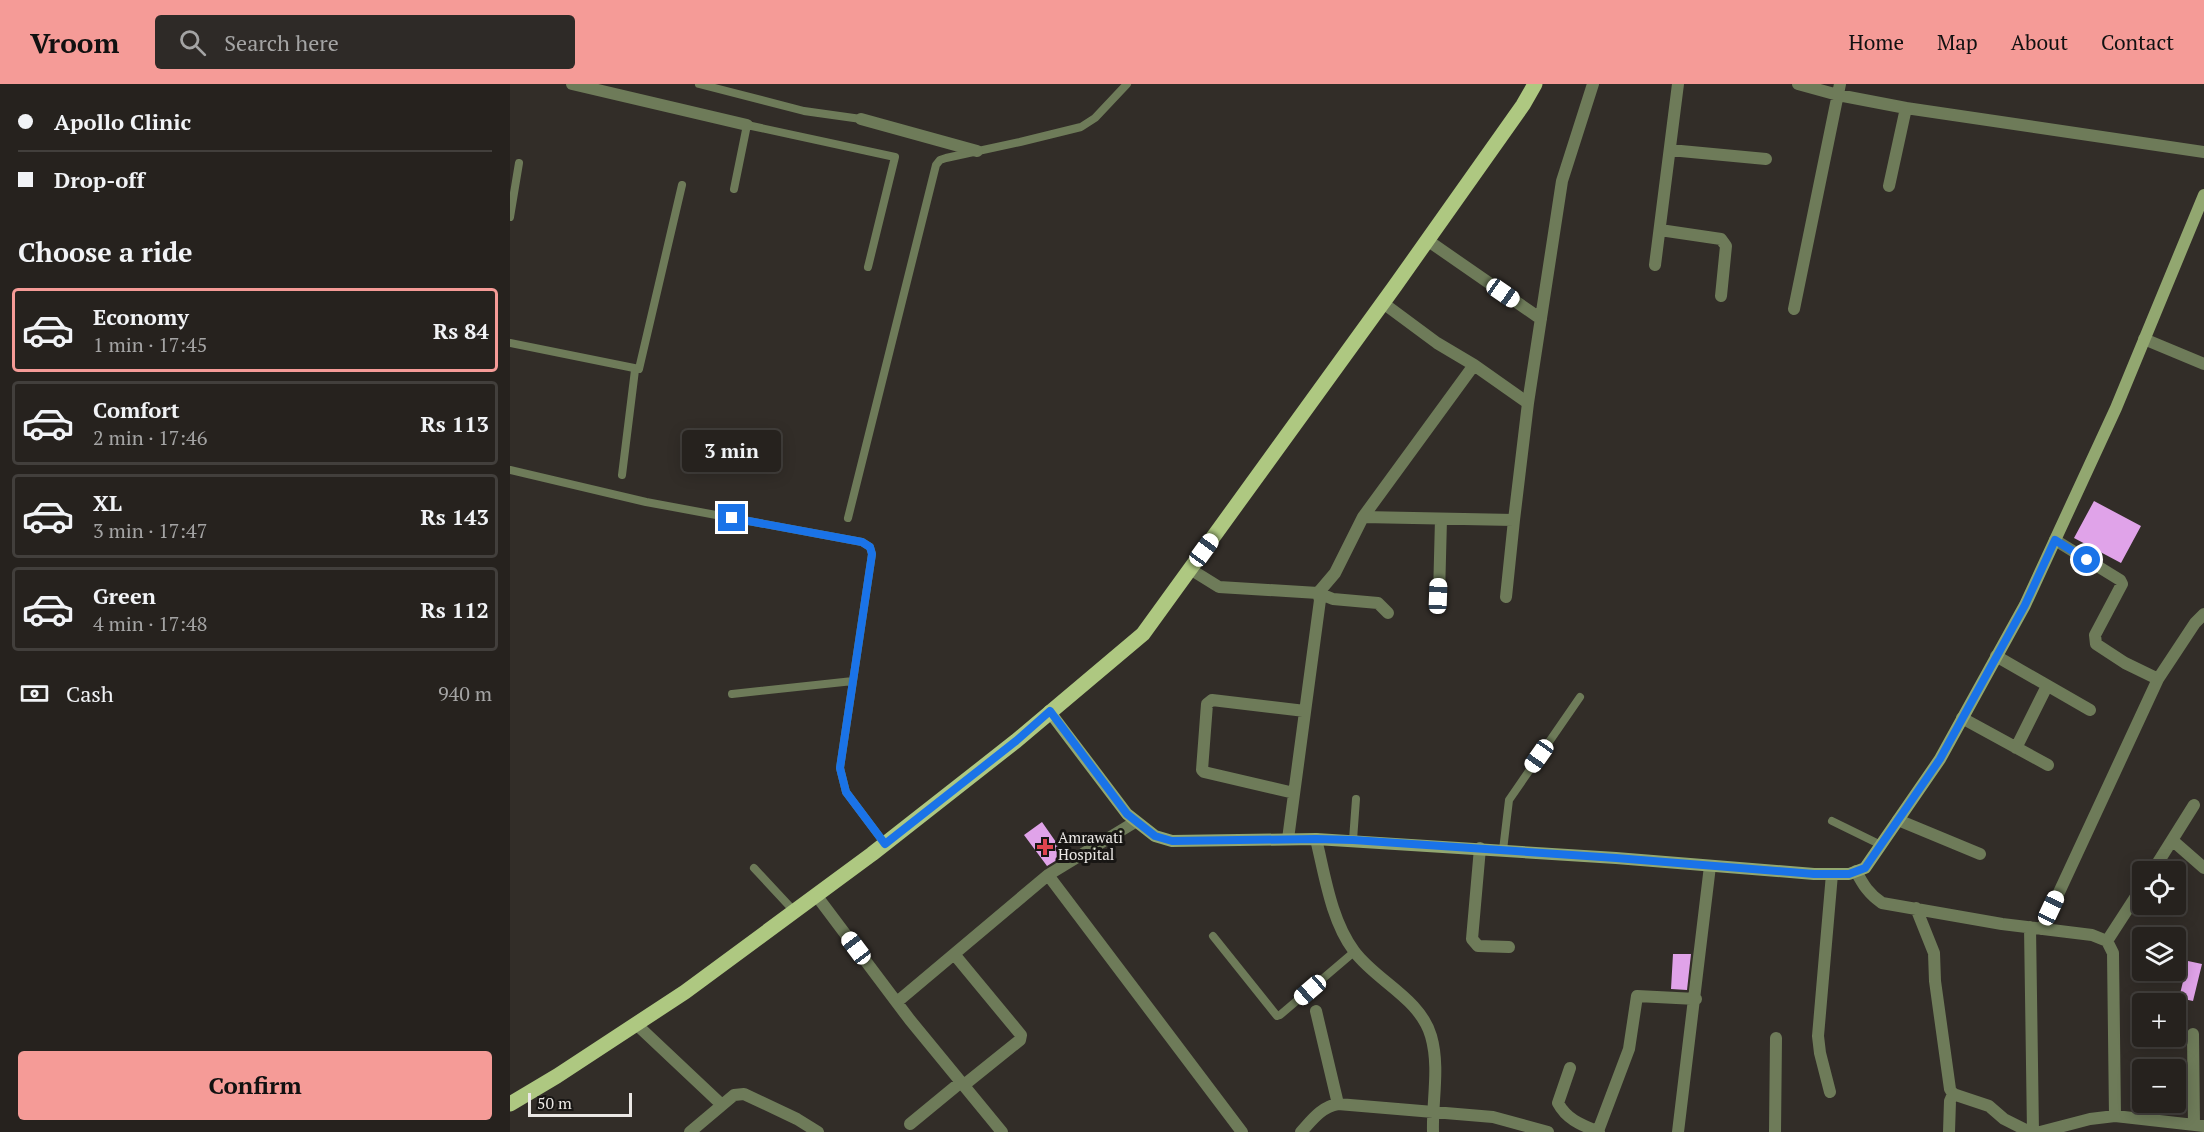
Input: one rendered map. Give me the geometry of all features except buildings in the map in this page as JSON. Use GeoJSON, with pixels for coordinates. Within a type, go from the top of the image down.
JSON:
{"type":"FeatureCollection","features":[{"type":"Feature","properties":{"kind":"main road"},"geometry":{"type":"LineString","coordinates":[[510,1104],[685,992],[885,844],[1016,741],[1143,634],[1383,303],[1535,84]]}},
{"type":"Feature","properties":{"kind":"main road"},"geometry":{"type":"LineString","coordinates":[[1050,711],[1127,814],[1155,836],[1172,841],[1353,840],[1832,874],[1849,874],[1865,868],[1940,759],[2025,605],[2116,408],[2204,195]]}},
{"type":"Feature","properties":{"kind":"street"},"geometry":{"type":"LineString","coordinates":[[572,84],[747,125]]}},
{"type":"Feature","properties":{"kind":"street"},"geometry":{"type":"LineString","coordinates":[[1506,597],[1528,404],[1562,181],[1593,84]]}},
{"type":"Feature","properties":{"kind":"street"},"geometry":{"type":"LineString","coordinates":[[1655,265],[1678,84]]}},
{"type":"Feature","properties":{"kind":"street"},"geometry":{"type":"LineString","coordinates":[[1797,84],[1839,89],[1906,108],[2204,152]]}},
{"type":"Feature","properties":{"kind":"street"},"geometry":{"type":"LineString","coordinates":[[1794,309],[1839,89]]}},
{"type":"Feature","properties":{"kind":"street"},"geometry":{"type":"LineString","coordinates":[[1889,186],[1906,108]]}},
{"type":"Feature","properties":{"kind":"street"},"geometry":{"type":"LineString","coordinates":[[861,119],[977,151]]}},
{"type":"Feature","properties":{"kind":"street"},"geometry":{"type":"LineString","coordinates":[[1670,150],[1766,159]]}},
{"type":"Feature","properties":{"kind":"street"},"geometry":{"type":"LineString","coordinates":[[1660,230],[1724,242],[1726,246],[1721,296]]}},
{"type":"Feature","properties":{"kind":"street"},"geometry":{"type":"LineString","coordinates":[[1427,240],[1541,319]]}},
{"type":"Feature","properties":{"kind":"street"},"geometry":{"type":"LineString","coordinates":[[1383,303],[1437,343],[1474,365],[1528,404]]}},
{"type":"Feature","properties":{"kind":"street"},"geometry":{"type":"LineString","coordinates":[[2144,339],[2204,364]]}},
{"type":"Feature","properties":{"kind":"street"},"geometry":{"type":"LineString","coordinates":[[1318,593],[1335,573],[1363,518],[1474,365]]}},
{"type":"Feature","properties":{"kind":"street"},"geometry":{"type":"LineString","coordinates":[[1363,518],[1514,520]]}},
{"type":"Feature","properties":{"kind":"street"},"geometry":{"type":"LineString","coordinates":[[1438,596],[1441,519]]}},
{"type":"Feature","properties":{"kind":"street"},"geometry":{"type":"LineString","coordinates":[[2055,540],[2120,580],[2122,584],[2095,635],[2096,644],[2125,663],[2158,679]]}},
{"type":"Feature","properties":{"kind":"street"},"geometry":{"type":"LineString","coordinates":[[1190,569],[1219,586],[1318,593],[1334,599],[1378,603],[1388,613]]}},
{"type":"Feature","properties":{"kind":"street"},"geometry":{"type":"LineString","coordinates":[[1288,839],[1320,600],[1318,593]]}},
{"type":"Feature","properties":{"kind":"street"},"geometry":{"type":"LineString","coordinates":[[1916,908],[1934,953],[1935,981],[1950,1089],[1953,1094],[1989,1106],[2004,1119],[2031,1132],[2036,928],[2158,679],[2195,623],[2204,614]]}},
{"type":"Feature","properties":{"kind":"street"},"geometry":{"type":"LineString","coordinates":[[1996,656],[2090,710]]}},
{"type":"Feature","properties":{"kind":"street"},"geometry":{"type":"LineString","coordinates":[[2016,748],[2047,686]]}},
{"type":"Feature","properties":{"kind":"street"},"geometry":{"type":"LineString","coordinates":[[1294,793],[1204,772],[1201,766],[1207,704],[1212,700],[1305,711]]}},
{"type":"Feature","properties":{"kind":"street"},"geometry":{"type":"LineString","coordinates":[[1962,718],[2048,765]]}},
{"type":"Feature","properties":{"kind":"street"},"geometry":{"type":"LineString","coordinates":[[2159,861],[2194,805]]}},
{"type":"Feature","properties":{"kind":"street"},"geometry":{"type":"LineString","coordinates":[[1898,820],[1980,854]]}},
{"type":"Feature","properties":{"kind":"street"},"geometry":{"type":"LineString","coordinates":[[897,1002],[1048,875],[1135,822]]}},
{"type":"Feature","properties":{"kind":"street"},"geometry":{"type":"LineString","coordinates":[[1316,839],[1337,918],[1354,952],[1418,1014],[1430,1034],[1434,1054],[1433,1132]]}},
{"type":"Feature","properties":{"kind":"street"},"geometry":{"type":"LineString","coordinates":[[2172,840],[2204,868]]}},
{"type":"Feature","properties":{"kind":"street"},"geometry":{"type":"LineString","coordinates":[[1480,848],[1472,939],[1478,946],[1509,947]]}},
{"type":"Feature","properties":{"kind":"street"},"geometry":{"type":"LineString","coordinates":[[1678,1132],[1696,999],[1710,866]]}},
{"type":"Feature","properties":{"kind":"street"},"geometry":{"type":"LineString","coordinates":[[1856,871],[1871,896],[1882,903],[2092,935],[2107,941],[2113,953],[2115,1116]]}},
{"type":"Feature","properties":{"kind":"street"},"geometry":{"type":"LineString","coordinates":[[1830,1092],[1818,1036],[1832,874]]}},
{"type":"Feature","properties":{"kind":"street"},"geometry":{"type":"LineString","coordinates":[[1048,875],[1242,1132]]}},
{"type":"Feature","properties":{"kind":"street"},"geometry":{"type":"LineString","coordinates":[[816,895],[897,1002],[1002,1132]]}},
{"type":"Feature","properties":{"kind":"street"},"geometry":{"type":"LineString","coordinates":[[2107,941],[2132,902]]}},
{"type":"Feature","properties":{"kind":"street"},"geometry":{"type":"LineString","coordinates":[[910,1124],[1020,1040],[1022,1035],[954,954]]}},
{"type":"Feature","properties":{"kind":"street"},"geometry":{"type":"LineString","coordinates":[[1569,1068],[1558,1103],[1563,1114],[1582,1129],[1598,1132],[1629,1049],[1637,996],[1696,999]]}},
{"type":"Feature","properties":{"kind":"street"},"geometry":{"type":"LineString","coordinates":[[1316,1011],[1338,1104]]}},
{"type":"Feature","properties":{"kind":"street"},"geometry":{"type":"LineString","coordinates":[[636,1024],[722,1105]]}},
{"type":"Feature","properties":{"kind":"street"},"geometry":{"type":"LineString","coordinates":[[2040,1132],[2090,1119],[2115,1116],[2199,1125],[2193,1034]]}},
{"type":"Feature","properties":{"kind":"street"},"geometry":{"type":"LineString","coordinates":[[1775,1132],[1776,1038]]}},
{"type":"Feature","properties":{"kind":"street"},"geometry":{"type":"LineString","coordinates":[[690,1132],[734,1095],[744,1094],[797,1119],[818,1132]]}},
{"type":"Feature","properties":{"kind":"street"},"geometry":{"type":"LineString","coordinates":[[1949,1132],[1950,1101],[1953,1094]]}},
{"type":"Feature","properties":{"kind":"street"},"geometry":{"type":"LineString","coordinates":[[1301,1132],[1318,1113],[1329,1106],[1338,1104],[1493,1117],[1548,1132]]}},
{"type":"Feature","properties":{"kind":"lane"},"geometry":{"type":"LineString","coordinates":[[699,84],[804,111],[861,119]]}},
{"type":"Feature","properties":{"kind":"lane"},"geometry":{"type":"LineString","coordinates":[[849,518],[936,165],[940,160],[946,158],[1081,127],[1095,118],[1127,84]]}},
{"type":"Feature","properties":{"kind":"lane"},"geometry":{"type":"LineString","coordinates":[[734,189],[747,125],[895,157],[868,267]]}},
{"type":"Feature","properties":{"kind":"lane"},"geometry":{"type":"LineString","coordinates":[[510,218],[519,163]]}},
{"type":"Feature","properties":{"kind":"lane"},"geometry":{"type":"LineString","coordinates":[[510,343],[635,370],[641,366],[682,185]]}},
{"type":"Feature","properties":{"kind":"lane"},"geometry":{"type":"LineString","coordinates":[[622,476],[635,370]]}},
{"type":"Feature","properties":{"kind":"lane"},"geometry":{"type":"LineString","coordinates":[[510,470],[646,502],[862,542],[870,547],[872,554],[840,768],[842,782],[852,802],[885,844]]}},
{"type":"Feature","properties":{"kind":"lane"},"geometry":{"type":"LineString","coordinates":[[732,694],[853,681]]}},
{"type":"Feature","properties":{"kind":"lane"},"geometry":{"type":"LineString","coordinates":[[1503,850],[1509,800],[1580,697]]}},
{"type":"Feature","properties":{"kind":"lane"},"geometry":{"type":"LineString","coordinates":[[1353,840],[1356,799]]}},
{"type":"Feature","properties":{"kind":"lane"},"geometry":{"type":"LineString","coordinates":[[1832,821],[1881,845]]}},
{"type":"Feature","properties":{"kind":"lane"},"geometry":{"type":"LineString","coordinates":[[754,868],[794,911]]}},
{"type":"Feature","properties":{"kind":"lane"},"geometry":{"type":"LineString","coordinates":[[1213,936],[1277,1016],[1280,1016],[1354,952]]}},
{"type":"Feature","properties":{"kind":"place","name":"Amrawati Hospital"},"geometry":{"type":"Point","coordinates":[1045,847]}},
{"type":"Feature","properties":{"kind":"route"},"geometry":{"type":"LineString","coordinates":[[732,518],[862,542],[870,547],[872,554],[840,768],[846,792],[885,844],[1016,741],[1050,711],[1127,814],[1155,836],[1172,841],[1353,840],[1814,874],[1849,874],[1865,868],[1940,759],[2025,605],[2055,540],[2087,560]]}}]}
